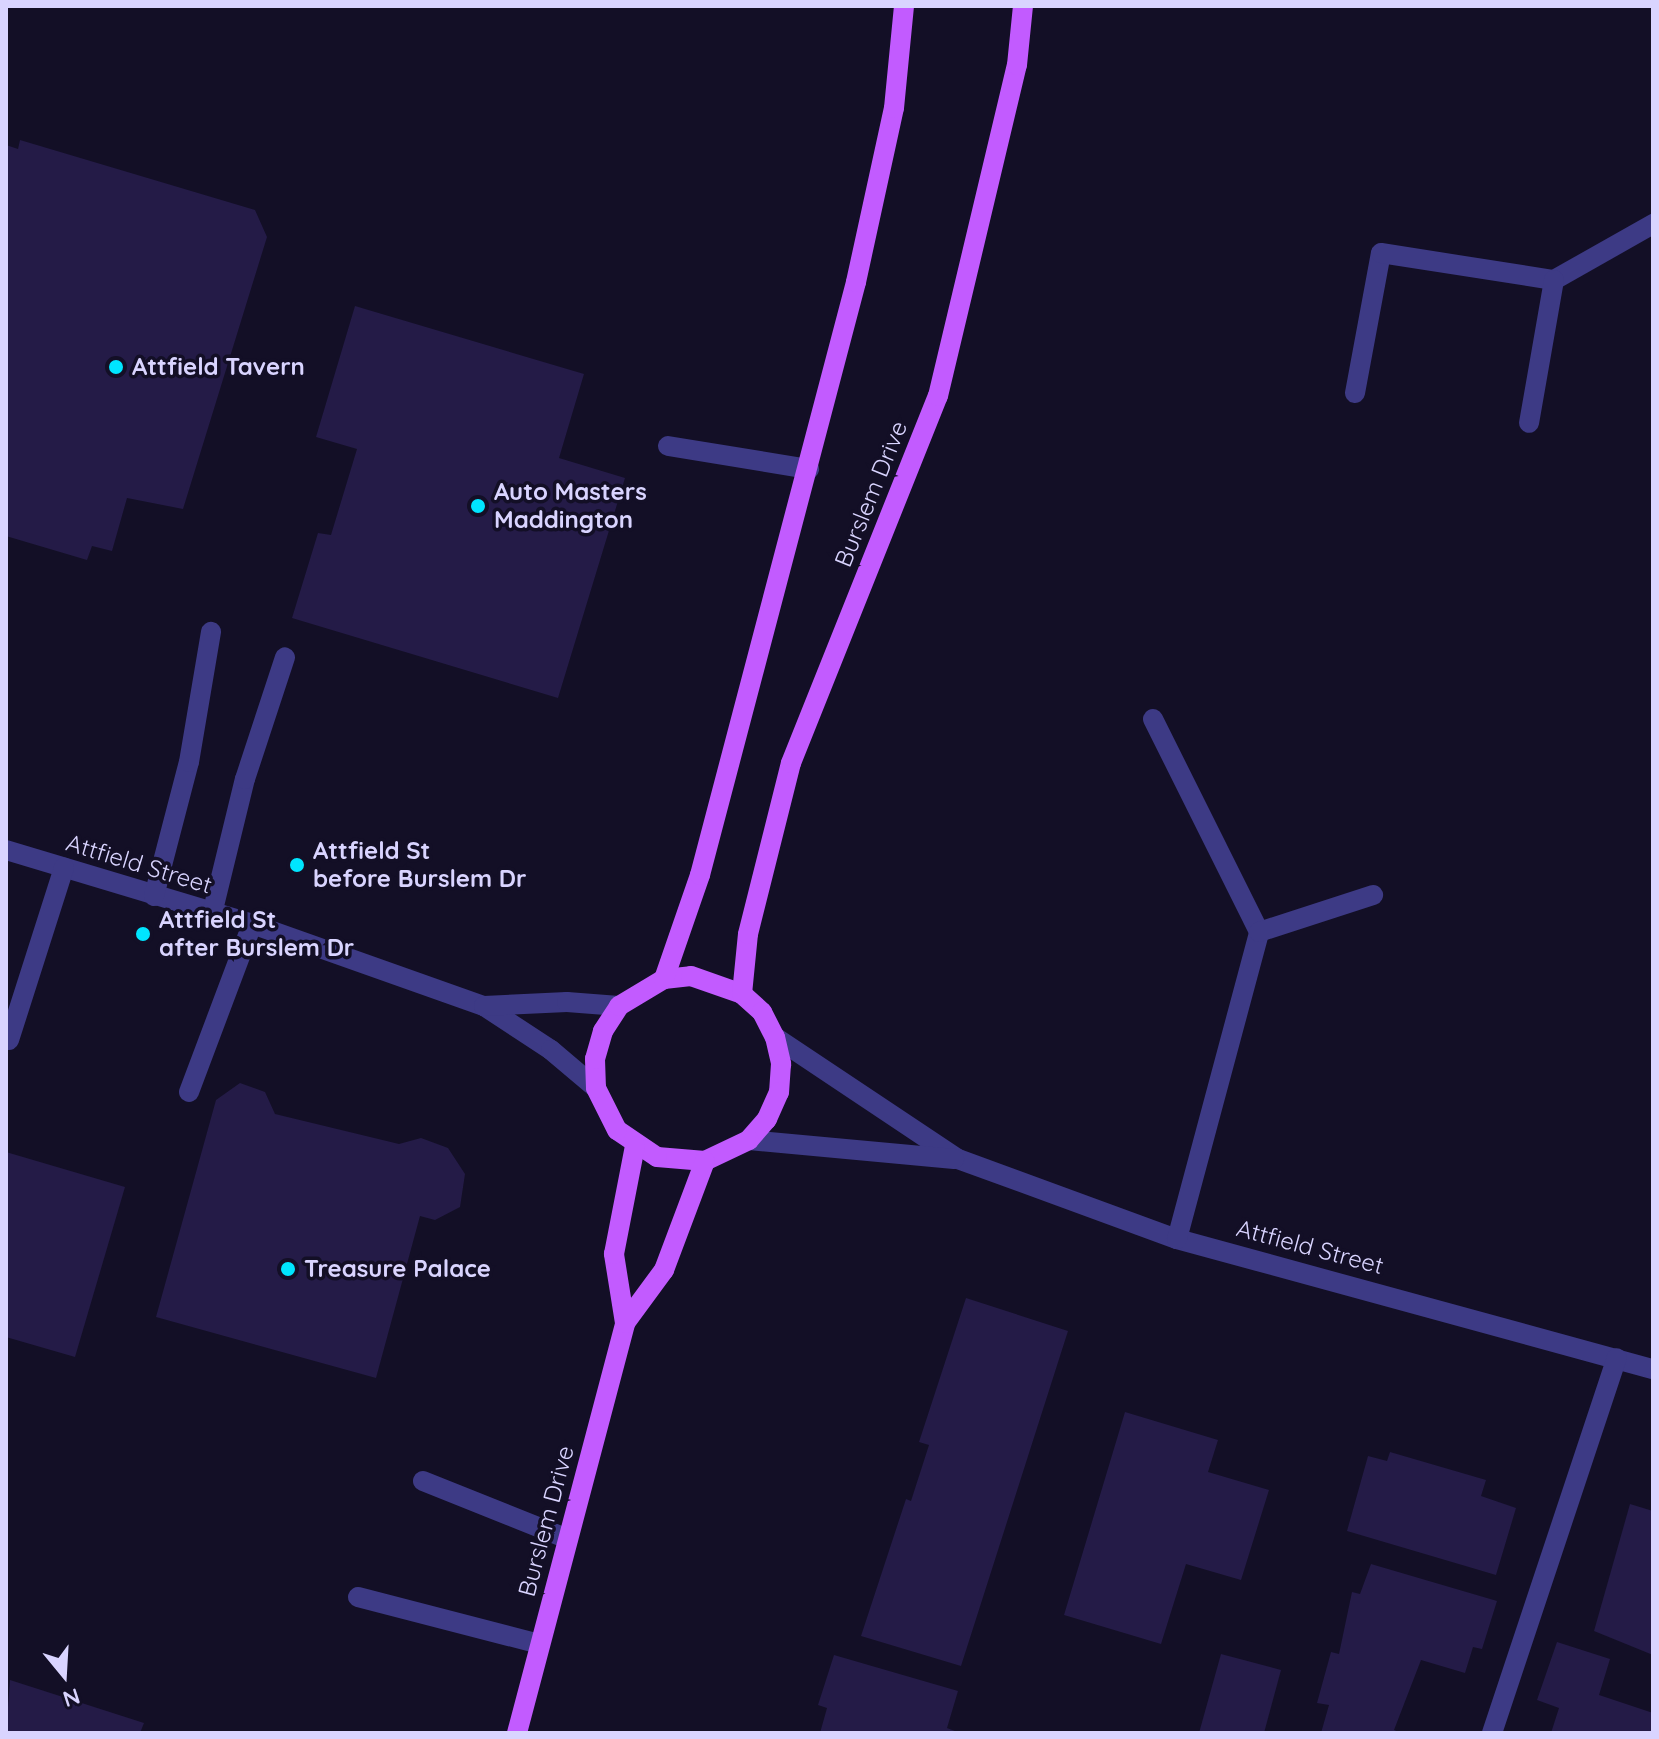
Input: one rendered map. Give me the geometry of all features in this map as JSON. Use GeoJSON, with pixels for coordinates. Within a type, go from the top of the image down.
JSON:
{"type":"FeatureCollection","features":[{"type":"Feature","properties":{"kind":"main road"},"geometry":{"type":"LineString","coordinates":[[664,979],[700,875],[809,469],[894,108],[904,6]]}},
{"type":"Feature","properties":{"kind":"main road","name":"Burslem Drive"},"geometry":{"type":"LineString","coordinates":[[742,994],[748,934],[791,763],[938,396],[1017,65],[1023,6]]}},
{"type":"Feature","properties":{"kind":"main road"},"geometry":{"type":"LineString","coordinates":[[664,979],[718,981],[742,994],[762,1012],[775,1037],[781,1064],[779,1092],[749,1140],[705,1161],[681,1163],[635,1146],[617,1130],[596,1088],[595,1059],[603,1031],[619,1006],[664,979]]}},
{"type":"Feature","properties":{"kind":"main road","name":"Burslem Drive"},"geometry":{"type":"LineString","coordinates":[[625,1323],[614,1254],[635,1146]]}},
{"type":"Feature","properties":{"kind":"main road","name":"Burslem Drive"},"geometry":{"type":"LineString","coordinates":[[517,1733],[625,1323],[664,1270],[705,1161]]}},
{"type":"Feature","properties":{"kind":"street"},"geometry":{"type":"LineString","coordinates":[[1355,393],[1381,253],[1554,280],[1653,224]]}},
{"type":"Feature","properties":{"kind":"street"},"geometry":{"type":"LineString","coordinates":[[1529,423],[1554,280]]}},
{"type":"Feature","properties":{"kind":"street"},"geometry":{"type":"LineString","coordinates":[[668,446],[809,469]]}},
{"type":"Feature","properties":{"kind":"street"},"geometry":{"type":"LineString","coordinates":[[154,896],[189,762],[211,632]]}},
{"type":"Feature","properties":{"kind":"street"},"geometry":{"type":"LineString","coordinates":[[212,914],[245,779],[285,657]]}},
{"type":"Feature","properties":{"kind":"street"},"geometry":{"type":"LineString","coordinates":[[1153,719],[1259,932],[1177,1239]]}},
{"type":"Feature","properties":{"kind":"street","name":"Attfield Street"},"geometry":{"type":"LineString","coordinates":[[6,850],[252,924],[484,1006],[551,1050],[596,1088]]}},
{"type":"Feature","properties":{"kind":"street"},"geometry":{"type":"LineString","coordinates":[[9,1040],[64,868]]}},
{"type":"Feature","properties":{"kind":"street"},"geometry":{"type":"LineString","coordinates":[[1259,932],[1373,895]]}},
{"type":"Feature","properties":{"kind":"street"},"geometry":{"type":"LineString","coordinates":[[189,1092],[252,924]]}},
{"type":"Feature","properties":{"kind":"street","name":"Attfield Street"},"geometry":{"type":"LineString","coordinates":[[484,1006],[567,1002],[619,1006]]}},
{"type":"Feature","properties":{"kind":"street","name":"Attfield Street"},"geometry":{"type":"LineString","coordinates":[[775,1037],[958,1159],[1177,1239],[1653,1369]]}},
{"type":"Feature","properties":{"kind":"street","name":"Attfield Street"},"geometry":{"type":"LineString","coordinates":[[749,1140],[958,1159]]}},
{"type":"Feature","properties":{"kind":"street"},"geometry":{"type":"LineString","coordinates":[[1492,1733],[1617,1358]]}},
{"type":"Feature","properties":{"kind":"street"},"geometry":{"type":"LineString","coordinates":[[423,1481],[568,1539]]}},
{"type":"Feature","properties":{"kind":"street"},"geometry":{"type":"LineString","coordinates":[[358,1597],[540,1644]]}},
{"type":"Feature","properties":{"kind":"building","name":"Attfield Tavern"},"geometry":{"type":"Polygon","coordinates":[[[20,140],[255,210],[267,237],[183,509],[127,498],[112,551],[92,546],[87,560],[6,536],[6,145],[18,149],[20,140]]]}},
{"type":"Feature","properties":{"kind":"building","name":"Auto Masters Maddington"},"geometry":{"type":"Polygon","coordinates":[[[355,306],[584,374],[559,458],[625,478],[558,698],[292,618],[318,533],[331,535],[357,449],[316,437],[355,306]]]}},
{"type":"Feature","properties":{"kind":"building","name":"Treasure Palace"},"geometry":{"type":"Polygon","coordinates":[[[240,1083],[265,1092],[275,1114],[399,1144],[421,1138],[448,1148],[465,1174],[460,1207],[435,1220],[420,1216],[376,1378],[156,1317],[216,1100],[240,1083]]]}},
{"type":"Feature","properties":{"kind":"building"},"geometry":{"type":"Polygon","coordinates":[[[6,1152],[125,1187],[75,1357],[6,1337],[6,1152]]]}},
{"type":"Feature","properties":{"kind":"building"},"geometry":{"type":"Polygon","coordinates":[[[966,1298],[1068,1331],[961,1666],[861,1636],[906,1499],[911,1501],[929,1445],[919,1442],[966,1298]]]}},
{"type":"Feature","properties":{"kind":"building"},"geometry":{"type":"Polygon","coordinates":[[[1125,1412],[1218,1440],[1208,1472],[1269,1490],[1241,1580],[1186,1564],[1161,1644],[1064,1615],[1125,1412]]]}},
{"type":"Feature","properties":{"kind":"building"},"geometry":{"type":"Polygon","coordinates":[[[1390,1452],[1486,1480],[1481,1496],[1516,1508],[1496,1575],[1347,1531],[1368,1456],[1387,1461],[1390,1452]]]}},
{"type":"Feature","properties":{"kind":"building"},"geometry":{"type":"Polygon","coordinates":[[[1630,1504],[1653,1511],[1653,1655],[1594,1631],[1630,1504]]]}},
{"type":"Feature","properties":{"kind":"building"},"geometry":{"type":"Polygon","coordinates":[[[1371,1564],[1497,1601],[1482,1649],[1473,1647],[1465,1673],[1421,1660],[1394,1730],[1401,1733],[1321,1733],[1329,1705],[1317,1703],[1331,1652],[1339,1654],[1352,1592],[1360,1594],[1371,1564]]]}},
{"type":"Feature","properties":{"kind":"building"},"geometry":{"type":"Polygon","coordinates":[[[1557,1642],[1610,1659],[1599,1695],[1653,1713],[1653,1733],[1551,1733],[1559,1708],[1537,1700],[1557,1642]]]}},
{"type":"Feature","properties":{"kind":"building"},"geometry":{"type":"Polygon","coordinates":[[[1221,1654],[1281,1670],[1264,1733],[1199,1733],[1221,1654]]]}},
{"type":"Feature","properties":{"kind":"building"},"geometry":{"type":"Polygon","coordinates":[[[834,1655],[958,1691],[947,1728],[960,1733],[820,1733],[827,1708],[818,1705],[834,1655]]]}},
{"type":"Feature","properties":{"kind":"building"},"geometry":{"type":"Polygon","coordinates":[[[10,1680],[144,1723],[140,1733],[6,1733],[10,1680]]]}},
{"type":"Feature","properties":{"kind":"place","name":"Attfield Tavern"},"geometry":{"type":"Point","coordinates":[116,367]}},
{"type":"Feature","properties":{"kind":"place","name":"Auto Masters Maddington"},"geometry":{"type":"Point","coordinates":[478,506]}},
{"type":"Feature","properties":{"kind":"place","name":"Attfield St before Burslem Dr"},"geometry":{"type":"Point","coordinates":[297,865]}},
{"type":"Feature","properties":{"kind":"place","name":"Attfield St after Burslem Dr"},"geometry":{"type":"Point","coordinates":[143,934]}},
{"type":"Feature","properties":{"kind":"place","name":"Treasure Palace"},"geometry":{"type":"Point","coordinates":[288,1269]}}]}
